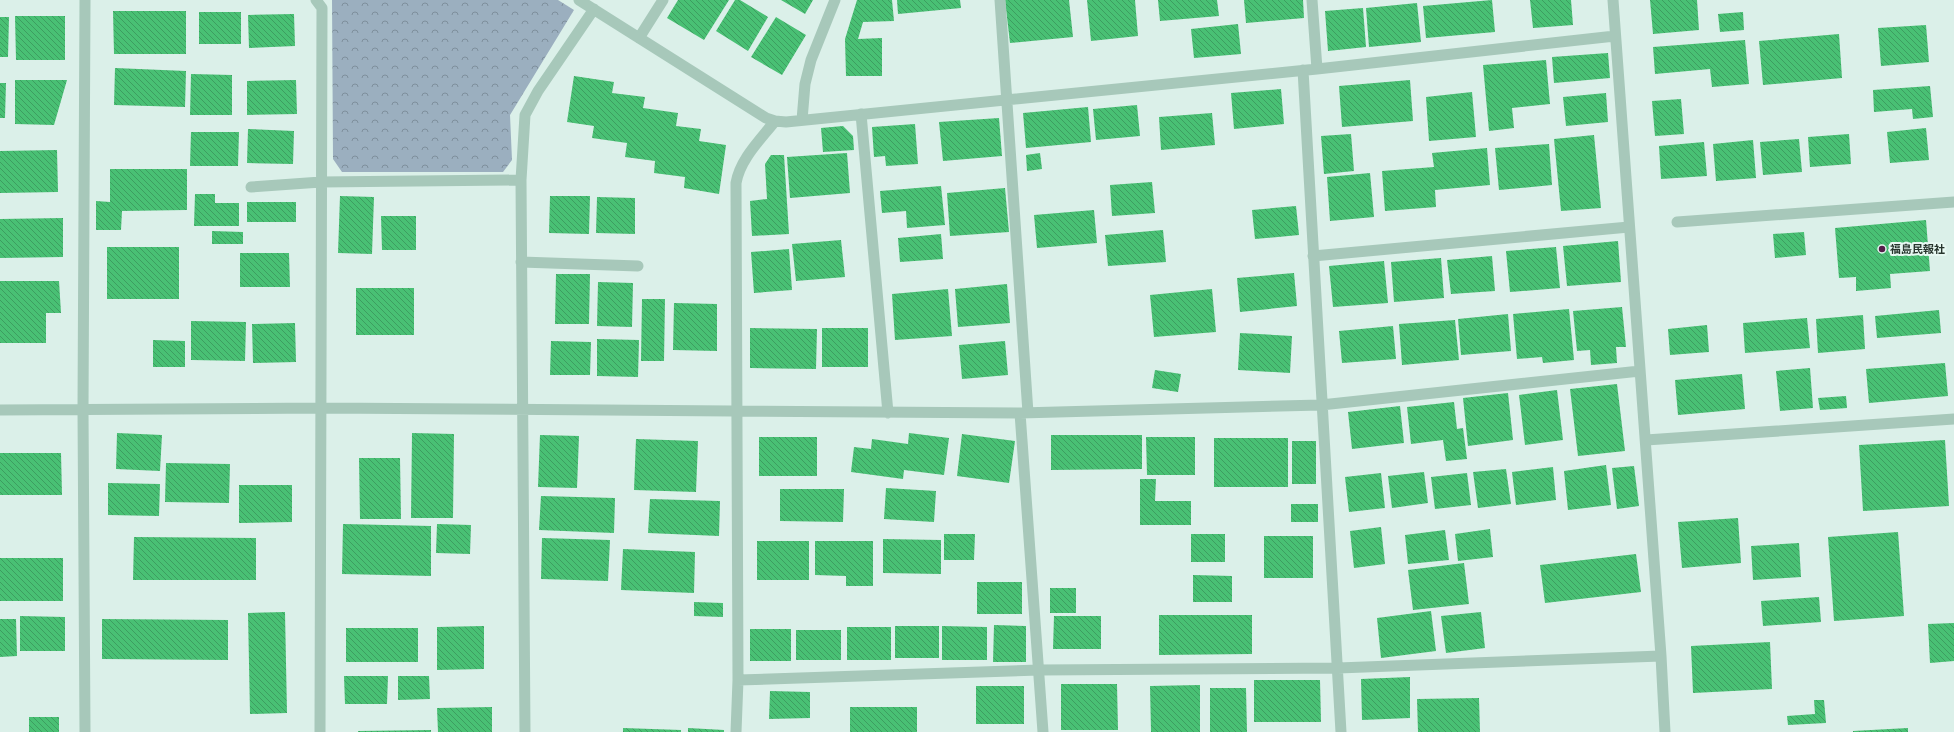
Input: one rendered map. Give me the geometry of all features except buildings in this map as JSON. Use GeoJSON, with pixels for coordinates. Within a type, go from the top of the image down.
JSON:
{"type":"FeatureCollection","features":[{"type":"Feature","properties":{"kind":"street"},"geometry":{"type":"LineString","coordinates":[[85,0],[83,410],[85,732]]}},
{"type":"Feature","properties":{"kind":"street"},"geometry":{"type":"LineString","coordinates":[[316,0],[322,8],[320,732]]}},
{"type":"Feature","properties":{"kind":"street"},"geometry":{"type":"LineString","coordinates":[[579,0],[766,118],[775,121],[802,120],[1317,69],[1615,36]]}},
{"type":"Feature","properties":{"kind":"street"},"geometry":{"type":"LineString","coordinates":[[639,38],[663,0]]}},
{"type":"Feature","properties":{"kind":"street"},"geometry":{"type":"LineString","coordinates":[[802,120],[805,84],[812,60],[835,0]]}},
{"type":"Feature","properties":{"kind":"street"},"geometry":{"type":"LineString","coordinates":[[1000,0],[1043,732]]}},
{"type":"Feature","properties":{"kind":"street"},"geometry":{"type":"LineString","coordinates":[[1312,0],[1317,69]]}},
{"type":"Feature","properties":{"kind":"street"},"geometry":{"type":"LineString","coordinates":[[1613,0],[1646,440],[1665,732]]}},
{"type":"Feature","properties":{"kind":"street"},"geometry":{"type":"LineString","coordinates":[[525,732],[521,180],[525,115],[538,91],[594,9]]}},
{"type":"Feature","properties":{"kind":"street"},"geometry":{"type":"LineString","coordinates":[[1303,70],[1321,405],[1341,732]]}},
{"type":"Feature","properties":{"kind":"street"},"geometry":{"type":"LineString","coordinates":[[861,114],[888,413]]}},
{"type":"Feature","properties":{"kind":"street"},"geometry":{"type":"LineString","coordinates":[[736,732],[738,680],[735,413],[736,183],[737,175],[746,159],[775,121]]}},
{"type":"Feature","properties":{"kind":"street"},"geometry":{"type":"LineString","coordinates":[[251,187],[321,182],[521,180]]}},
{"type":"Feature","properties":{"kind":"street"},"geometry":{"type":"LineString","coordinates":[[1677,222],[1954,202]]}},
{"type":"Feature","properties":{"kind":"street"},"geometry":{"type":"LineString","coordinates":[[1313,256],[1629,227]]}},
{"type":"Feature","properties":{"kind":"street"},"geometry":{"type":"LineString","coordinates":[[521,262],[638,266]]}},
{"type":"Feature","properties":{"kind":"street"},"geometry":{"type":"LineString","coordinates":[[0,410],[322,408],[735,413],[1024,413],[1321,405],[1640,371]]}},
{"type":"Feature","properties":{"kind":"street"},"geometry":{"type":"LineString","coordinates":[[1646,440],[1954,419]]}},
{"type":"Feature","properties":{"kind":"street"},"geometry":{"type":"LineString","coordinates":[[738,680],[1039,670],[1338,668],[1661,656]]}},
{"type":"Feature","properties":{"kind":"green space"},"geometry":{"type":"Polygon","coordinates":[[[332,0],[558,0],[574,10],[510,115],[512,160],[503,172],[342,172],[333,159],[332,0]]]}},
{"type":"Feature","properties":{"kind":"place","name":"福島民報社"},"geometry":{"type":"Point","coordinates":[1882,249]}}]}
